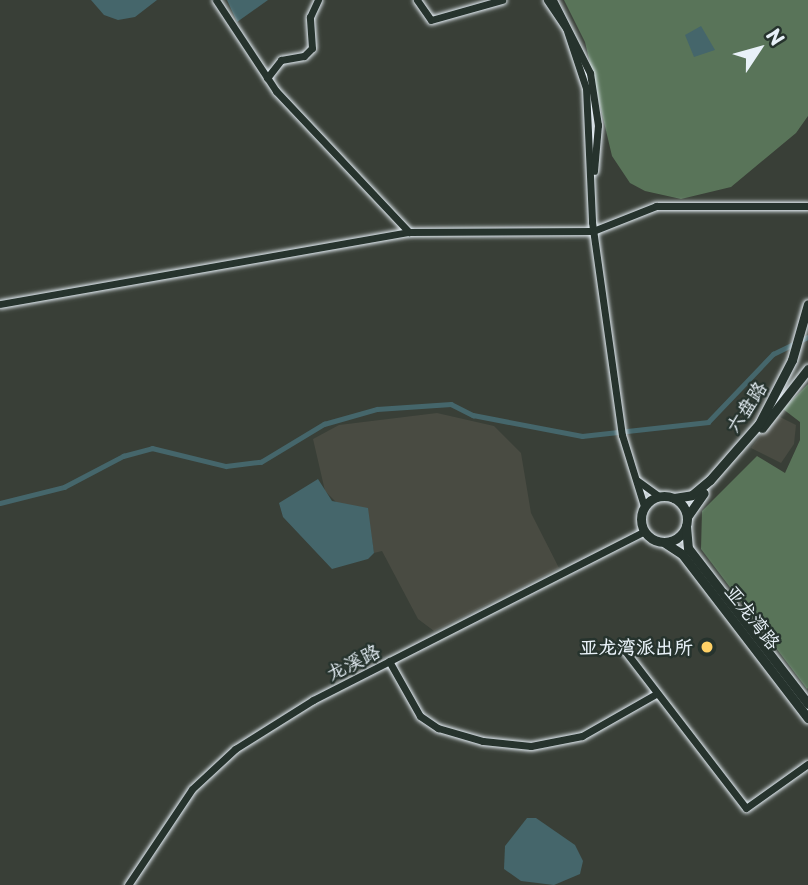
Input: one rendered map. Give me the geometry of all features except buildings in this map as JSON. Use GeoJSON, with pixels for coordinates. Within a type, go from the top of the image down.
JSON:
{"type":"FeatureCollection","features":[{"type":"Feature","properties":{"kind":"main road","name":"六盘路"},"geometry":{"type":"LineString","coordinates":[[674,498],[697,492],[740,449],[772,402],[793,354],[808,304]]}},
{"type":"Feature","properties":{"kind":"main road","name":"六盘路"},"geometry":{"type":"LineString","coordinates":[[686,522],[808,369]]}},
{"type":"Feature","properties":{"kind":"main road"},"geometry":{"type":"LineString","coordinates":[[659,496],[674,498],[686,522],[665,543],[644,531],[644,506],[659,496]]}},
{"type":"Feature","properties":{"kind":"main road","name":"亚龙湾路"},"geometry":{"type":"LineString","coordinates":[[686,522],[688,548],[808,704]]}},
{"type":"Feature","properties":{"kind":"main road","name":"亚龙湾路"},"geometry":{"type":"LineString","coordinates":[[665,543],[682,554],[808,718]]}},
{"type":"Feature","properties":{"kind":"street"},"geometry":{"type":"LineString","coordinates":[[216,0],[267,78],[410,232]]}},
{"type":"Feature","properties":{"kind":"street"},"geometry":{"type":"LineString","coordinates":[[267,78],[281,60],[304,56],[312,48],[310,17],[318,0]]}},
{"type":"Feature","properties":{"kind":"street"},"geometry":{"type":"LineString","coordinates":[[416,0],[431,20],[502,0]]}},
{"type":"Feature","properties":{"kind":"street"},"geometry":{"type":"LineString","coordinates":[[547,0],[566,28],[586,88],[593,231],[622,435],[628,465],[644,506]]}},
{"type":"Feature","properties":{"kind":"street"},"geometry":{"type":"LineString","coordinates":[[553,0],[574,34],[595,97],[598,135],[591,189]]}},
{"type":"Feature","properties":{"kind":"street"},"geometry":{"type":"LineString","coordinates":[[0,304],[410,232],[593,231],[656,206],[808,206]]}},
{"type":"Feature","properties":{"kind":"street"},"geometry":{"type":"LineString","coordinates":[[628,465],[643,489],[659,496]]}},
{"type":"Feature","properties":{"kind":"street","name":"龙溪路"},"geometry":{"type":"LineString","coordinates":[[128,885],[192,789],[235,749],[389,661],[644,531]]}},
{"type":"Feature","properties":{"kind":"street"},"geometry":{"type":"LineString","coordinates":[[622,647],[746,808],[808,764]]}},
{"type":"Feature","properties":{"kind":"street"},"geometry":{"type":"LineString","coordinates":[[389,661],[420,716],[438,728],[484,741],[531,746],[582,736],[656,694]]}},
{"type":"Feature","properties":{"kind":"shaded area"},"geometry":{"type":"Polygon","coordinates":[[[437,413],[494,426],[521,453],[531,513],[559,568],[434,631],[418,619],[382,551],[374,553],[369,522],[361,507],[340,506],[325,491],[313,439],[339,425],[437,413]]]}},
{"type":"Feature","properties":{"kind":"shaded area"},"geometry":{"type":"Polygon","coordinates":[[[776,415],[796,425],[794,444],[781,463],[751,448],[776,415]]]}},
{"type":"Feature","properties":{"kind":"green space"},"geometry":{"type":"Polygon","coordinates":[[[564,0],[808,0],[808,116],[796,133],[731,187],[681,199],[645,191],[630,183],[612,156],[585,42],[564,0]]]}},
{"type":"Feature","properties":{"kind":"green space"},"geometry":{"type":"Polygon","coordinates":[[[808,384],[807,689],[701,549],[702,511],[757,456],[785,473],[800,440],[800,422],[783,409],[808,384]]]}},
{"type":"Feature","properties":{"kind":"water"},"geometry":{"type":"Polygon","coordinates":[[[91,0],[157,0],[135,17],[118,20],[104,15],[91,0]]]}},
{"type":"Feature","properties":{"kind":"water"},"geometry":{"type":"Polygon","coordinates":[[[227,0],[268,0],[237,22],[227,0]]]}},
{"type":"Feature","properties":{"kind":"water"},"geometry":{"type":"Polygon","coordinates":[[[701,26],[715,50],[694,57],[685,35],[701,26]]]}},
{"type":"Feature","properties":{"kind":"water"},"geometry":{"type":"Polygon","coordinates":[[[318,479],[332,501],[368,508],[374,553],[368,559],[332,569],[283,517],[279,503],[318,479]]]}},
{"type":"Feature","properties":{"kind":"water"},"geometry":{"type":"Polygon","coordinates":[[[527,818],[536,818],[575,845],[583,861],[580,874],[554,885],[521,881],[504,869],[505,846],[527,818]]]}},
{"type":"Feature","properties":{"kind":"waterway"},"geometry":{"type":"LineString","coordinates":[[0,503],[64,487],[123,456],[152,448],[226,466],[261,462],[324,424],[377,409],[451,404],[473,415],[582,436],[708,422],[773,354],[808,337]]}},
{"type":"Feature","properties":{"kind":"place","name":"亚龙湾派出所"},"geometry":{"type":"Point","coordinates":[707,647]}}]}
